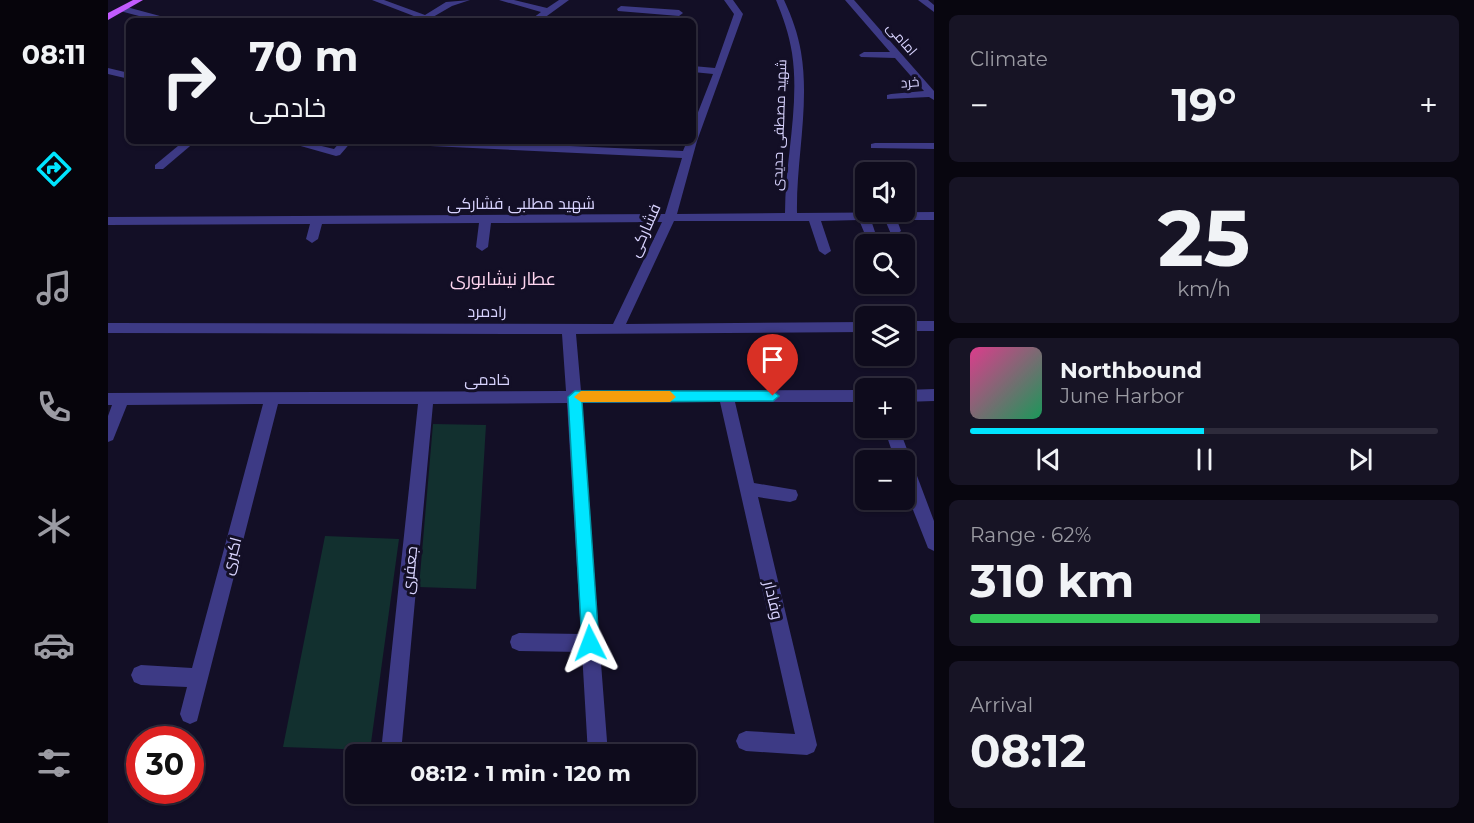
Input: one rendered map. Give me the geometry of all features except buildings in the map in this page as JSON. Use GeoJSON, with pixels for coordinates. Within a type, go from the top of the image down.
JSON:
{"type":"FeatureCollection","features":[{"type":"Feature","properties":{"kind":"main road"},"geometry":{"type":"LineString","coordinates":[[108,17],[139,0]]}},
{"type":"Feature","properties":{"kind":"street"},"geometry":{"type":"LineString","coordinates":[[376,0],[390,2],[423,18]]}},
{"type":"Feature","properties":{"kind":"street"},"geometry":{"type":"LineString","coordinates":[[430,18],[450,4],[466,0]]}},
{"type":"Feature","properties":{"kind":"street"},"geometry":{"type":"LineString","coordinates":[[502,0],[549,11]]}},
{"type":"Feature","properties":{"kind":"street"},"geometry":{"type":"LineString","coordinates":[[538,18],[565,0]]}},
{"type":"Feature","properties":{"kind":"street","name":"فشارکی"},"geometry":{"type":"LineString","coordinates":[[696,128],[739,14],[729,0]]}},
{"type":"Feature","properties":{"kind":"street","name":"شهید مصطفی حدیدی"},"geometry":{"type":"LineString","coordinates":[[780,0],[790,20],[799,62],[791,217]]}},
{"type":"Feature","properties":{"kind":"street","name":"امامی"},"geometry":{"type":"LineString","coordinates":[[849,0],[933,95]]}},
{"type":"Feature","properties":{"kind":"street"},"geometry":{"type":"LineString","coordinates":[[922,0],[934,9]]}},
{"type":"Feature","properties":{"kind":"street"},"geometry":{"type":"LineString","coordinates":[[620,4],[679,13]]}},
{"type":"Feature","properties":{"kind":"street"},"geometry":{"type":"LineString","coordinates":[[123,9],[157,18]]}},
{"type":"Feature","properties":{"kind":"street"},"geometry":{"type":"LineString","coordinates":[[864,55],[898,55]]}},
{"type":"Feature","properties":{"kind":"street"},"geometry":{"type":"LineString","coordinates":[[696,69],[717,71]]}},
{"type":"Feature","properties":{"kind":"street"},"geometry":{"type":"LineString","coordinates":[[108,71],[126,75]]}},
{"type":"Feature","properties":{"kind":"street"},"geometry":{"type":"LineString","coordinates":[[919,79],[934,77]]}},
{"type":"Feature","properties":{"kind":"street","name":"خرد"},"geometry":{"type":"LineString","coordinates":[[891,97],[933,95]]}},
{"type":"Feature","properties":{"kind":"street"},"geometry":{"type":"LineString","coordinates":[[159,167],[187,144]]}},
{"type":"Feature","properties":{"kind":"street"},"geometry":{"type":"LineString","coordinates":[[300,144],[336,153],[344,144]]}},
{"type":"Feature","properties":{"kind":"street"},"geometry":{"type":"LineString","coordinates":[[452,144],[688,155]]}},
{"type":"Feature","properties":{"kind":"street","name":"فشارکی"},"geometry":{"type":"LineString","coordinates":[[617,329],[670,218],[691,144]]}},
{"type":"Feature","properties":{"kind":"street"},"geometry":{"type":"LineString","coordinates":[[875,146],[934,146]]}},
{"type":"Feature","properties":{"kind":"street","name":"شهید مطلبی فشارکی"},"geometry":{"type":"LineString","coordinates":[[915,216],[934,216]]}},
{"type":"Feature","properties":{"kind":"street"},"geometry":{"type":"LineString","coordinates":[[814,217],[825,251]]}},
{"type":"Feature","properties":{"kind":"street","name":"شهید مطلبی فشارکی"},"geometry":{"type":"LineString","coordinates":[[108,220],[855,217]]}},
{"type":"Feature","properties":{"kind":"street"},"geometry":{"type":"LineString","coordinates":[[482,248],[485,219]]}},
{"type":"Feature","properties":{"kind":"street"},"geometry":{"type":"LineString","coordinates":[[312,239],[317,220]]}},
{"type":"Feature","properties":{"kind":"street"},"geometry":{"type":"LineString","coordinates":[[892,222],[895,231]]}},
{"type":"Feature","properties":{"kind":"street"},"geometry":{"type":"LineString","coordinates":[[915,326],[934,326]]}},
{"type":"Feature","properties":{"kind":"street","name":"رادمرد"},"geometry":{"type":"LineString","coordinates":[[108,328],[855,327]]}},
{"type":"Feature","properties":{"kind":"street"},"geometry":{"type":"LineString","coordinates":[[569,329],[597,744]]}},
{"type":"Feature","properties":{"kind":"street"},"geometry":{"type":"LineString","coordinates":[[915,396],[934,395]]}},
{"type":"Feature","properties":{"kind":"street","name":"وفادار"},"geometry":{"type":"LineString","coordinates":[[726,396],[807,745],[746,741]]}},
{"type":"Feature","properties":{"kind":"street","name":"خادمی"},"geometry":{"type":"LineString","coordinates":[[115,399],[855,396]]}},
{"type":"Feature","properties":{"kind":"street","name":"اکبری"},"geometry":{"type":"LineString","coordinates":[[190,714],[272,398]]}},
{"type":"Feature","properties":{"kind":"street","name":"جعفری"},"geometry":{"type":"LineString","coordinates":[[392,742],[426,398]]}},
{"type":"Feature","properties":{"kind":"street"},"geometry":{"type":"LineString","coordinates":[[108,436],[115,399]]}},
{"type":"Feature","properties":{"kind":"street"},"geometry":{"type":"LineString","coordinates":[[748,489],[790,495]]}},
{"type":"Feature","properties":{"kind":"street"},"geometry":{"type":"LineString","coordinates":[[915,492],[934,543]]}},
{"type":"Feature","properties":{"kind":"street"},"geometry":{"type":"LineString","coordinates":[[519,642],[590,643]]}},
{"type":"Feature","properties":{"kind":"street"},"geometry":{"type":"LineString","coordinates":[[141,675],[199,678]]}},
{"type":"Feature","properties":{"kind":"green space"},"geometry":{"type":"Polygon","coordinates":[[[433,424],[486,425],[476,589],[419,587],[433,424]]]}},
{"type":"Feature","properties":{"kind":"green space"},"geometry":{"type":"Polygon","coordinates":[[[325,536],[399,539],[371,744],[345,744],[345,749],[283,747],[325,536]]]}},
{"type":"Feature","properties":{"kind":"slow traffic"},"geometry":{"type":"LineString","coordinates":[[581,397],[670,397]]}},
{"type":"Feature","properties":{"kind":"district","name":"عطار نیشابوری"},"geometry":{"type":"Point","coordinates":[503,279]}},
{"type":"Feature","properties":{"kind":"route"},"geometry":{"type":"LineString","coordinates":[[590,643],[575,397],[773,396]]}}]}
